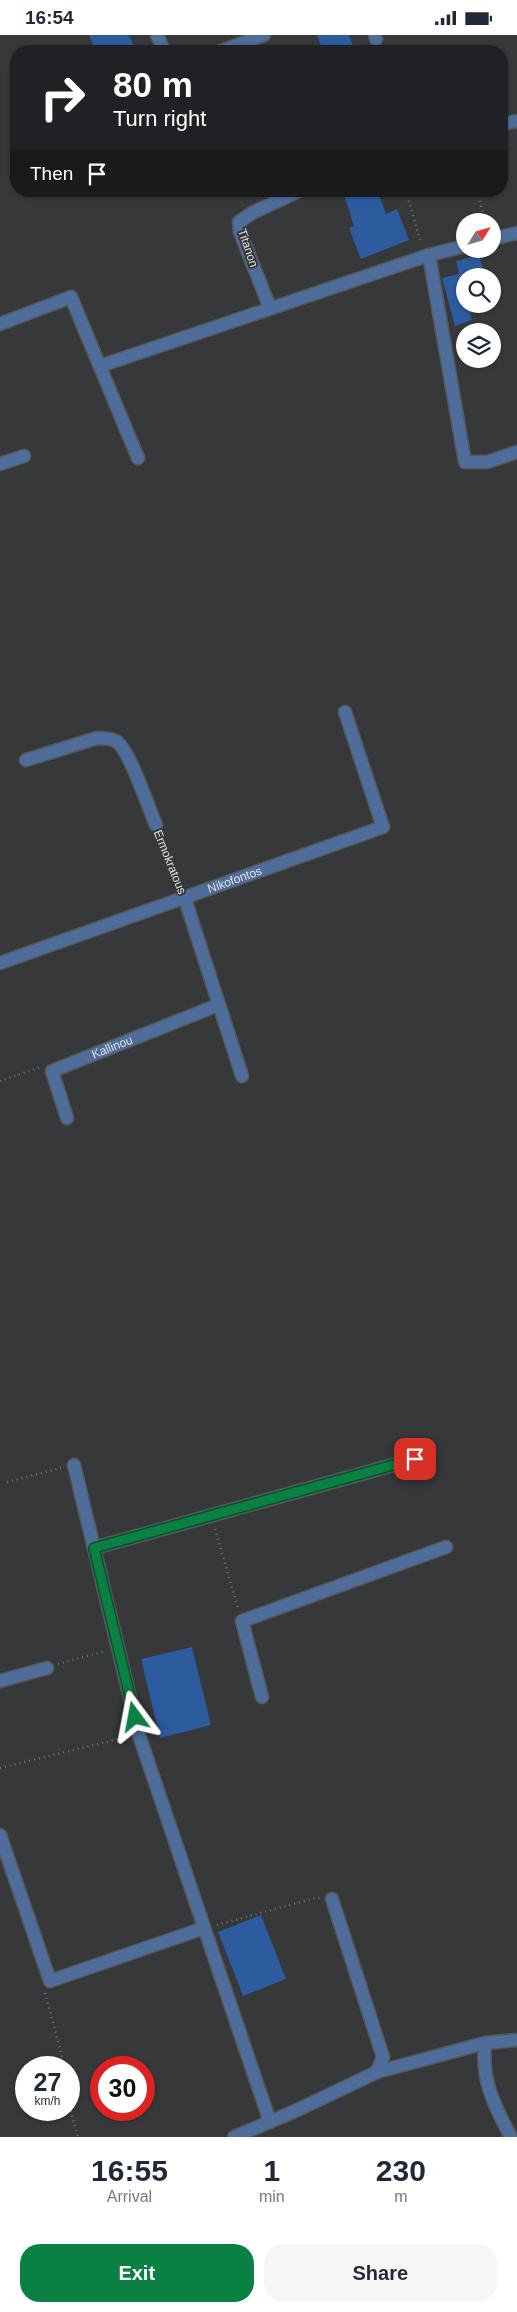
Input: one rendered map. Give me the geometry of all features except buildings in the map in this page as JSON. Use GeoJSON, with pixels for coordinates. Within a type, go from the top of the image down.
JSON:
{"type":"FeatureCollection","features":[{"type":"Feature","properties":{"kind":"street"},"geometry":{"type":"LineString","coordinates":[[237,45],[264,35]]}},
{"type":"Feature","properties":{"kind":"street","name":"Titanon"},"geometry":{"type":"LineString","coordinates":[[270,308],[240,231],[239,222],[252,213],[286,197]]}},
{"type":"Feature","properties":{"kind":"street"},"geometry":{"type":"LineString","coordinates":[[501,237],[517,233]]}},
{"type":"Feature","properties":{"kind":"street"},"geometry":{"type":"LineString","coordinates":[[100,366],[427,256],[456,248]]}},
{"type":"Feature","properties":{"kind":"street"},"geometry":{"type":"LineString","coordinates":[[427,256],[465,461],[488,462],[517,452]]}},
{"type":"Feature","properties":{"kind":"street"},"geometry":{"type":"LineString","coordinates":[[0,324],[71,297],[138,458]]}},
{"type":"Feature","properties":{"kind":"street"},"geometry":{"type":"LineString","coordinates":[[0,464],[24,456]]}},
{"type":"Feature","properties":{"kind":"street","name":"Nikofontos"},"geometry":{"type":"LineString","coordinates":[[0,963],[184,896],[383,827],[345,712]]}},
{"type":"Feature","properties":{"kind":"street","name":"Ermokratous"},"geometry":{"type":"LineString","coordinates":[[26,760],[97,738],[106,737],[115,741],[128,755],[156,825]]}},
{"type":"Feature","properties":{"kind":"street","name":"Ermokratous"},"geometry":{"type":"LineString","coordinates":[[184,896],[242,1076]]}},
{"type":"Feature","properties":{"kind":"street","name":"Kallinou"},"geometry":{"type":"LineString","coordinates":[[52,1071],[218,1005]]}},
{"type":"Feature","properties":{"kind":"street"},"geometry":{"type":"LineString","coordinates":[[52,1071],[67,1118]]}},
{"type":"Feature","properties":{"kind":"street"},"geometry":{"type":"LineString","coordinates":[[94,1548],[415,1459]]}},
{"type":"Feature","properties":{"kind":"street"},"geometry":{"type":"LineString","coordinates":[[74,1465],[139,1735],[270,2122]]}},
{"type":"Feature","properties":{"kind":"street"},"geometry":{"type":"LineString","coordinates":[[262,1697],[242,1621],[446,1547]]}},
{"type":"Feature","properties":{"kind":"street"},"geometry":{"type":"LineString","coordinates":[[0,1681],[47,1668]]}},
{"type":"Feature","properties":{"kind":"street"},"geometry":{"type":"LineString","coordinates":[[0,1835],[50,1981],[204,1929]]}},
{"type":"Feature","properties":{"kind":"street"},"geometry":{"type":"LineString","coordinates":[[332,1899],[383,2057],[377,2072]]}},
{"type":"Feature","properties":{"kind":"street"},"geometry":{"type":"LineString","coordinates":[[234,2137],[377,2072],[485,2043],[517,2040]]}},
{"type":"Feature","properties":{"kind":"street"},"geometry":{"type":"LineString","coordinates":[[485,2043],[483,2062],[494,2106],[511,2137]]}},
{"type":"Feature","properties":{"kind":"path"},"geometry":{"type":"LineString","coordinates":[[408,197],[427,256]]}},
{"type":"Feature","properties":{"kind":"path"},"geometry":{"type":"LineString","coordinates":[[479,197],[482,213]]}},
{"type":"Feature","properties":{"kind":"path","name":"Ermokratous"},"geometry":{"type":"LineString","coordinates":[[156,825],[184,896]]}},
{"type":"Feature","properties":{"kind":"path"},"geometry":{"type":"LineString","coordinates":[[0,1081],[40,1067],[52,1071]]}},
{"type":"Feature","properties":{"kind":"path"},"geometry":{"type":"LineString","coordinates":[[7,1483],[74,1465]]}},
{"type":"Feature","properties":{"kind":"path"},"geometry":{"type":"LineString","coordinates":[[211,1515],[242,1621]]}},
{"type":"Feature","properties":{"kind":"path"},"geometry":{"type":"LineString","coordinates":[[47,1668],[119,1647]]}},
{"type":"Feature","properties":{"kind":"path"},"geometry":{"type":"LineString","coordinates":[[0,1768],[139,1735]]}},
{"type":"Feature","properties":{"kind":"path"},"geometry":{"type":"LineString","coordinates":[[204,1929],[315,1897],[332,1899]]}},
{"type":"Feature","properties":{"kind":"path"},"geometry":{"type":"LineString","coordinates":[[50,1981],[44,1990],[62,2056]]}},
{"type":"Feature","properties":{"kind":"path"},"geometry":{"type":"LineString","coordinates":[[73,2121],[78,2137]]}},
{"type":"Feature","properties":{"kind":"route"},"geometry":{"type":"LineString","coordinates":[[135,1717],[94,1548],[415,1459]]}}]}
